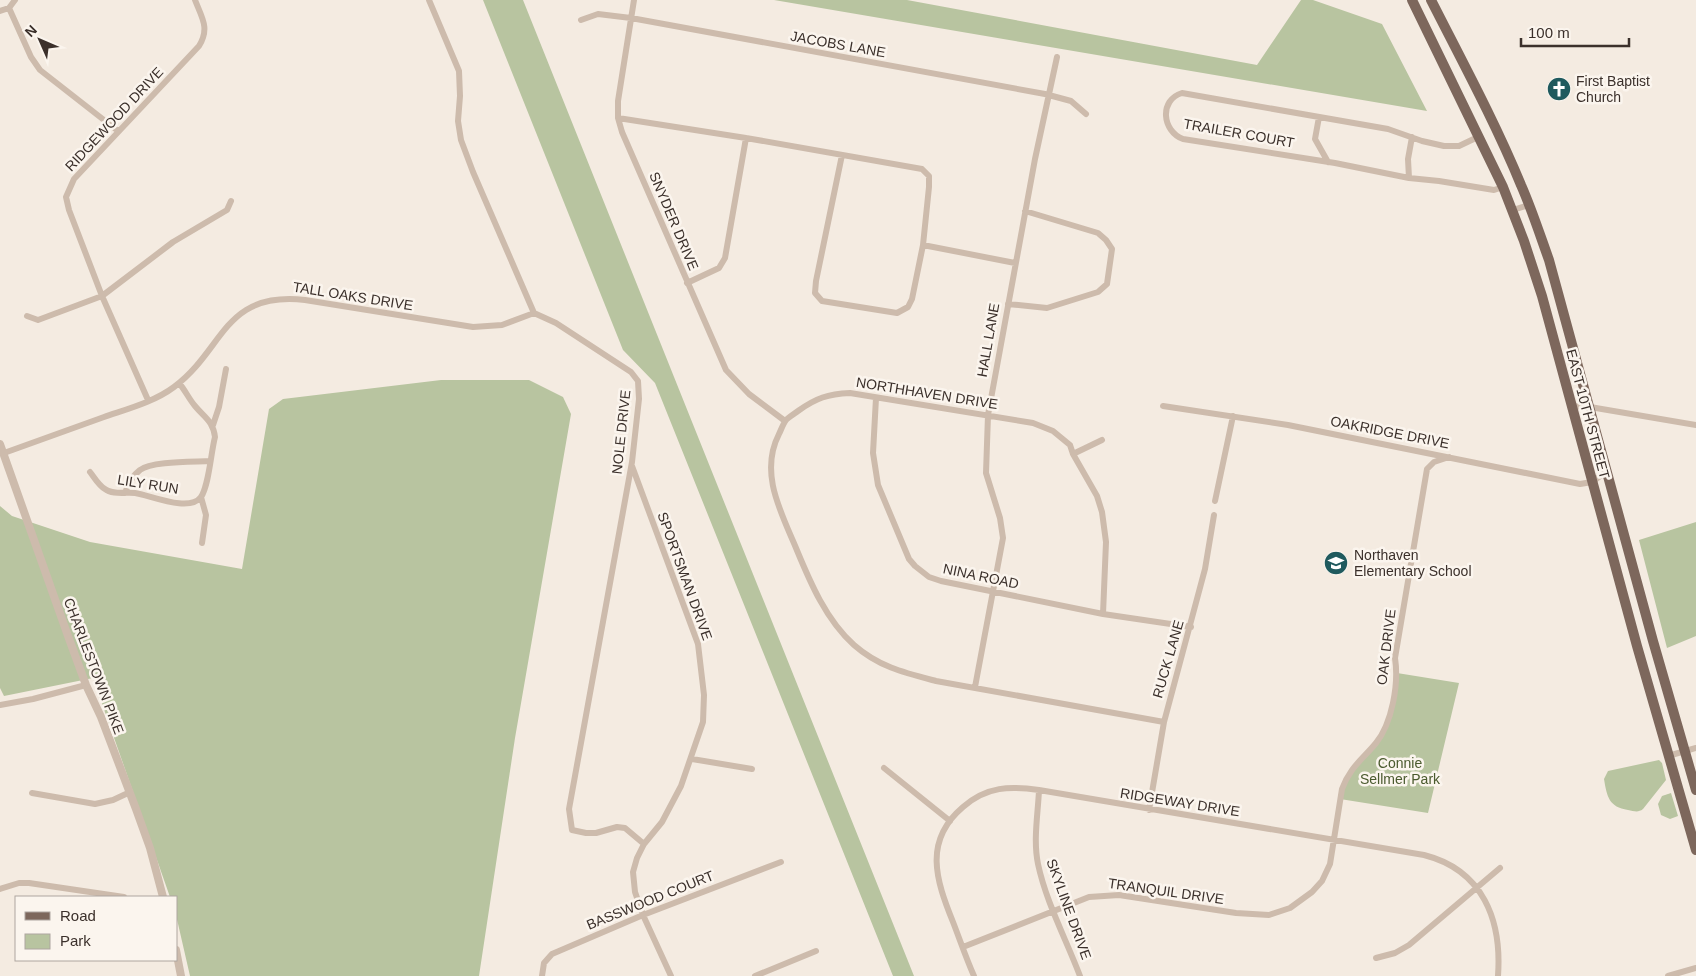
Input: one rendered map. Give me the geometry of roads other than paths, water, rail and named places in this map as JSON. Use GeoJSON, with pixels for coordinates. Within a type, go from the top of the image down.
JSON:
{"type":"FeatureCollection","features":[{"type":"Feature","properties":{"kind":"main road","name":"EAST 10TH STREET"},"geometry":{"type":"LineString","coordinates":[[1412,0],[1480,136],[1503,187],[1513,210],[1542,296],[1668,756],[1696,850]]}},
{"type":"Feature","properties":{"kind":"main road","name":"EAST 10TH STREET"},"geometry":{"type":"LineString","coordinates":[[1431,0],[1498,132],[1529,205],[1558,290],[1696,790]]}},
{"type":"Feature","properties":{"kind":"street"},"geometry":{"type":"LineString","coordinates":[[0,11],[8,8],[15,0]]}},
{"type":"Feature","properties":{"kind":"street","name":"RIDGEWOOD DRIVE"},"geometry":{"type":"LineString","coordinates":[[148,400],[102,296],[69,210],[66,197],[74,179],[199,46],[204,37],[205,28],[195,0]]}},
{"type":"Feature","properties":{"kind":"street"},"geometry":{"type":"LineString","coordinates":[[429,0],[459,71],[458,121],[461,140],[534,313]]}},
{"type":"Feature","properties":{"kind":"street","name":"SNYDER DRIVE"},"geometry":{"type":"LineString","coordinates":[[634,0],[618,101],[618,118],[622,132],[726,370],[749,394],[785,421]]}},
{"type":"Feature","properties":{"kind":"street"},"geometry":{"type":"LineString","coordinates":[[8,8],[31,57],[40,70],[118,131]]}},
{"type":"Feature","properties":{"kind":"street","name":"JACOBS LANE"},"geometry":{"type":"LineString","coordinates":[[581,20],[598,14],[631,18],[1050,95],[1071,101],[1086,114]]}},
{"type":"Feature","properties":{"kind":"street","name":"HALL LANE"},"geometry":{"type":"LineString","coordinates":[[975,687],[1002,538],[1002,530],[986,473],[988,416],[1015,263],[1050,95],[1056,57]]}},
{"type":"Feature","properties":{"kind":"street","name":"TRAILER COURT"},"geometry":{"type":"LineString","coordinates":[[1480,136],[1460,146],[1432,144],[1388,130],[1182,92],[1171,98],[1168,102],[1166,114],[1169,127],[1173,133],[1183,138],[1328,162],[1409,178],[1494,190],[1503,187]]}},
{"type":"Feature","properties":{"kind":"street"},"geometry":{"type":"LineString","coordinates":[[1319,117],[1315,140],[1328,162]]}},
{"type":"Feature","properties":{"kind":"street"},"geometry":{"type":"LineString","coordinates":[[618,118],[746,138],[922,169],[929,176],[930,186],[922,245],[912,299],[908,307],[897,313],[822,301],[815,293],[842,155]]}},
{"type":"Feature","properties":{"kind":"street"},"geometry":{"type":"LineString","coordinates":[[1409,178],[1408,159],[1412,137]]}},
{"type":"Feature","properties":{"kind":"street"},"geometry":{"type":"LineString","coordinates":[[687,283],[719,268],[725,258],[746,138]]}},
{"type":"Feature","properties":{"kind":"street"},"geometry":{"type":"LineString","coordinates":[[27,316],[38,320],[102,296],[173,242],[227,210],[231,201]]}},
{"type":"Feature","properties":{"kind":"street"},"geometry":{"type":"LineString","coordinates":[[1513,210],[1529,205]]}},
{"type":"Feature","properties":{"kind":"street"},"geometry":{"type":"LineString","coordinates":[[1008,304],[1047,308],[1098,292],[1106,284],[1112,249],[1106,240],[1098,233],[1025,211]]}},
{"type":"Feature","properties":{"kind":"street"},"geometry":{"type":"LineString","coordinates":[[922,245],[1015,263]]}},
{"type":"Feature","properties":{"kind":"street","name":"TALL OAKS DRIVE"},"geometry":{"type":"LineString","coordinates":[[4,453],[148,400],[173,387],[189,374],[230,322],[255,305],[272,300],[285,298],[305,300],[472,327],[502,325],[534,313]]}},
{"type":"Feature","properties":{"kind":"street","name":"NOLE DRIVE"},"geometry":{"type":"LineString","coordinates":[[534,313],[556,324],[631,372],[638,381],[639,399],[632,462],[569,808],[572,830],[596,833],[618,826],[625,828],[644,844]]}},
{"type":"Feature","properties":{"kind":"street"},"geometry":{"type":"LineString","coordinates":[[202,543],[206,515],[201,497],[215,437],[213,425],[226,369]]}},
{"type":"Feature","properties":{"kind":"street"},"geometry":{"type":"LineString","coordinates":[[179,382],[194,406],[213,425]]}},
{"type":"Feature","properties":{"kind":"street","name":"NORTHHAVEN DRIVE"},"geometry":{"type":"LineString","coordinates":[[1103,614],[1106,542],[1102,512],[1097,496],[1073,454],[1070,445],[1053,431],[1033,423],[850,393],[824,396],[809,403],[785,421],[773,444],[770,460],[770,476],[776,500],[812,587],[838,628],[854,645],[874,660],[890,668],[936,681],[1164,722]]}},
{"type":"Feature","properties":{"kind":"street","name":"NINA ROAD"},"geometry":{"type":"LineString","coordinates":[[876,398],[873,453],[875,473],[878,485],[909,559],[915,566],[929,576],[941,581],[1103,614],[1190,627]]}},
{"type":"Feature","properties":{"kind":"street","name":"OAKRIDGE DRIVE"},"geometry":{"type":"LineString","coordinates":[[1163,406],[1288,425],[1580,484],[1592,482]]}},
{"type":"Feature","properties":{"kind":"street"},"geometry":{"type":"LineString","coordinates":[[1571,406],[1590,407],[1696,425]]}},
{"type":"Feature","properties":{"kind":"street"},"geometry":{"type":"LineString","coordinates":[[1215,501],[1233,416]]}},
{"type":"Feature","properties":{"kind":"street"},"geometry":{"type":"LineString","coordinates":[[1073,454],[1102,440]]}},
{"type":"Feature","properties":{"kind":"street","name":"CHARLESTOWN PIKE"},"geometry":{"type":"LineString","coordinates":[[0,444],[86,685],[101,717],[150,848],[162,896]]}},
{"type":"Feature","properties":{"kind":"street","name":"OAK DRIVE"},"geometry":{"type":"LineString","coordinates":[[1334,840],[1342,789],[1346,779],[1352,768],[1376,743],[1388,723],[1397,673],[1395,658],[1427,469],[1434,462],[1449,457]]}},
{"type":"Feature","properties":{"kind":"street"},"geometry":{"type":"LineString","coordinates":[[125,493],[129,482],[140,470],[150,466],[210,461]]}},
{"type":"Feature","properties":{"kind":"street","name":"SPORTSMAN DRIVE"},"geometry":{"type":"LineString","coordinates":[[632,462],[639,487],[698,644],[704,695],[703,722],[692,759],[681,786],[662,822],[644,844],[633,872],[635,892],[643,915],[671,976]]}},
{"type":"Feature","properties":{"kind":"street"},"geometry":{"type":"LineString","coordinates":[[1592,482],[1607,471]]}},
{"type":"Feature","properties":{"kind":"street","name":"LILY RUN"},"geometry":{"type":"LineString","coordinates":[[90,472],[105,490],[137,493],[155,499],[188,503],[196,501],[201,497]]}},
{"type":"Feature","properties":{"kind":"street","name":"RUCK LANE"},"geometry":{"type":"LineString","coordinates":[[1149,810],[1164,722],[1205,569],[1214,515]]}},
{"type":"Feature","properties":{"kind":"street"},"geometry":{"type":"LineString","coordinates":[[0,705],[33,699],[86,685]]}},
{"type":"Feature","properties":{"kind":"street"},"geometry":{"type":"LineString","coordinates":[[1668,756],[1696,748]]}},
{"type":"Feature","properties":{"kind":"street"},"geometry":{"type":"LineString","coordinates":[[692,759],[752,769]]}},
{"type":"Feature","properties":{"kind":"street"},"geometry":{"type":"LineString","coordinates":[[884,768],[950,821]]}},
{"type":"Feature","properties":{"kind":"street","name":"RIDGEWAY DRIVE"},"geometry":{"type":"LineString","coordinates":[[974,976],[940,888],[936,862],[941,836],[950,821],[965,806],[989,791],[1004,788],[1039,790],[1441,859],[1465,874],[1477,888],[1490,909],[1500,954],[1498,976]]}},
{"type":"Feature","properties":{"kind":"street","name":"SKYLINE DRIVE"},"geometry":{"type":"LineString","coordinates":[[1039,790],[1036,846],[1038,864],[1080,976]]}},
{"type":"Feature","properties":{"kind":"street"},"geometry":{"type":"LineString","coordinates":[[32,793],[94,804],[113,800],[128,792]]}},
{"type":"Feature","properties":{"kind":"street","name":"TRANQUIL DRIVE"},"geometry":{"type":"LineString","coordinates":[[963,947],[1090,897],[1119,895],[1236,913],[1269,915],[1290,908],[1306,898],[1322,881],[1330,864],[1334,840]]}},
{"type":"Feature","properties":{"kind":"street","name":"BASSWOOD COURT"},"geometry":{"type":"LineString","coordinates":[[542,976],[544,963],[552,954],[643,915],[781,862]]}},
{"type":"Feature","properties":{"kind":"street"},"geometry":{"type":"LineString","coordinates":[[1376,958],[1395,953],[1409,945],[1500,868]]}},
{"type":"Feature","properties":{"kind":"street"},"geometry":{"type":"LineString","coordinates":[[0,889],[19,883],[30,883],[117,896]]}},
{"type":"Feature","properties":{"kind":"street"},"geometry":{"type":"LineString","coordinates":[[755,976],[816,951]]}},
{"type":"Feature","properties":{"kind":"street"},"geometry":{"type":"LineString","coordinates":[[178,960],[181,976]]}},
{"type":"Feature","properties":{"kind":"street"},"geometry":{"type":"LineString","coordinates":[[1668,976],[1696,968]]}},
{"type":"Feature","properties":{"kind":"place","name":"First Baptist Church"},"geometry":{"type":"Point","coordinates":[1559,89]}},
{"type":"Feature","properties":{"kind":"place","name":"Northaven Elementary School"},"geometry":{"type":"Point","coordinates":[1336,563]}},
{"type":"Feature","properties":{"kind":"park label","name":"Connie Sellmer Park"},"geometry":{"type":"Point","coordinates":[1400,772]}}]}
